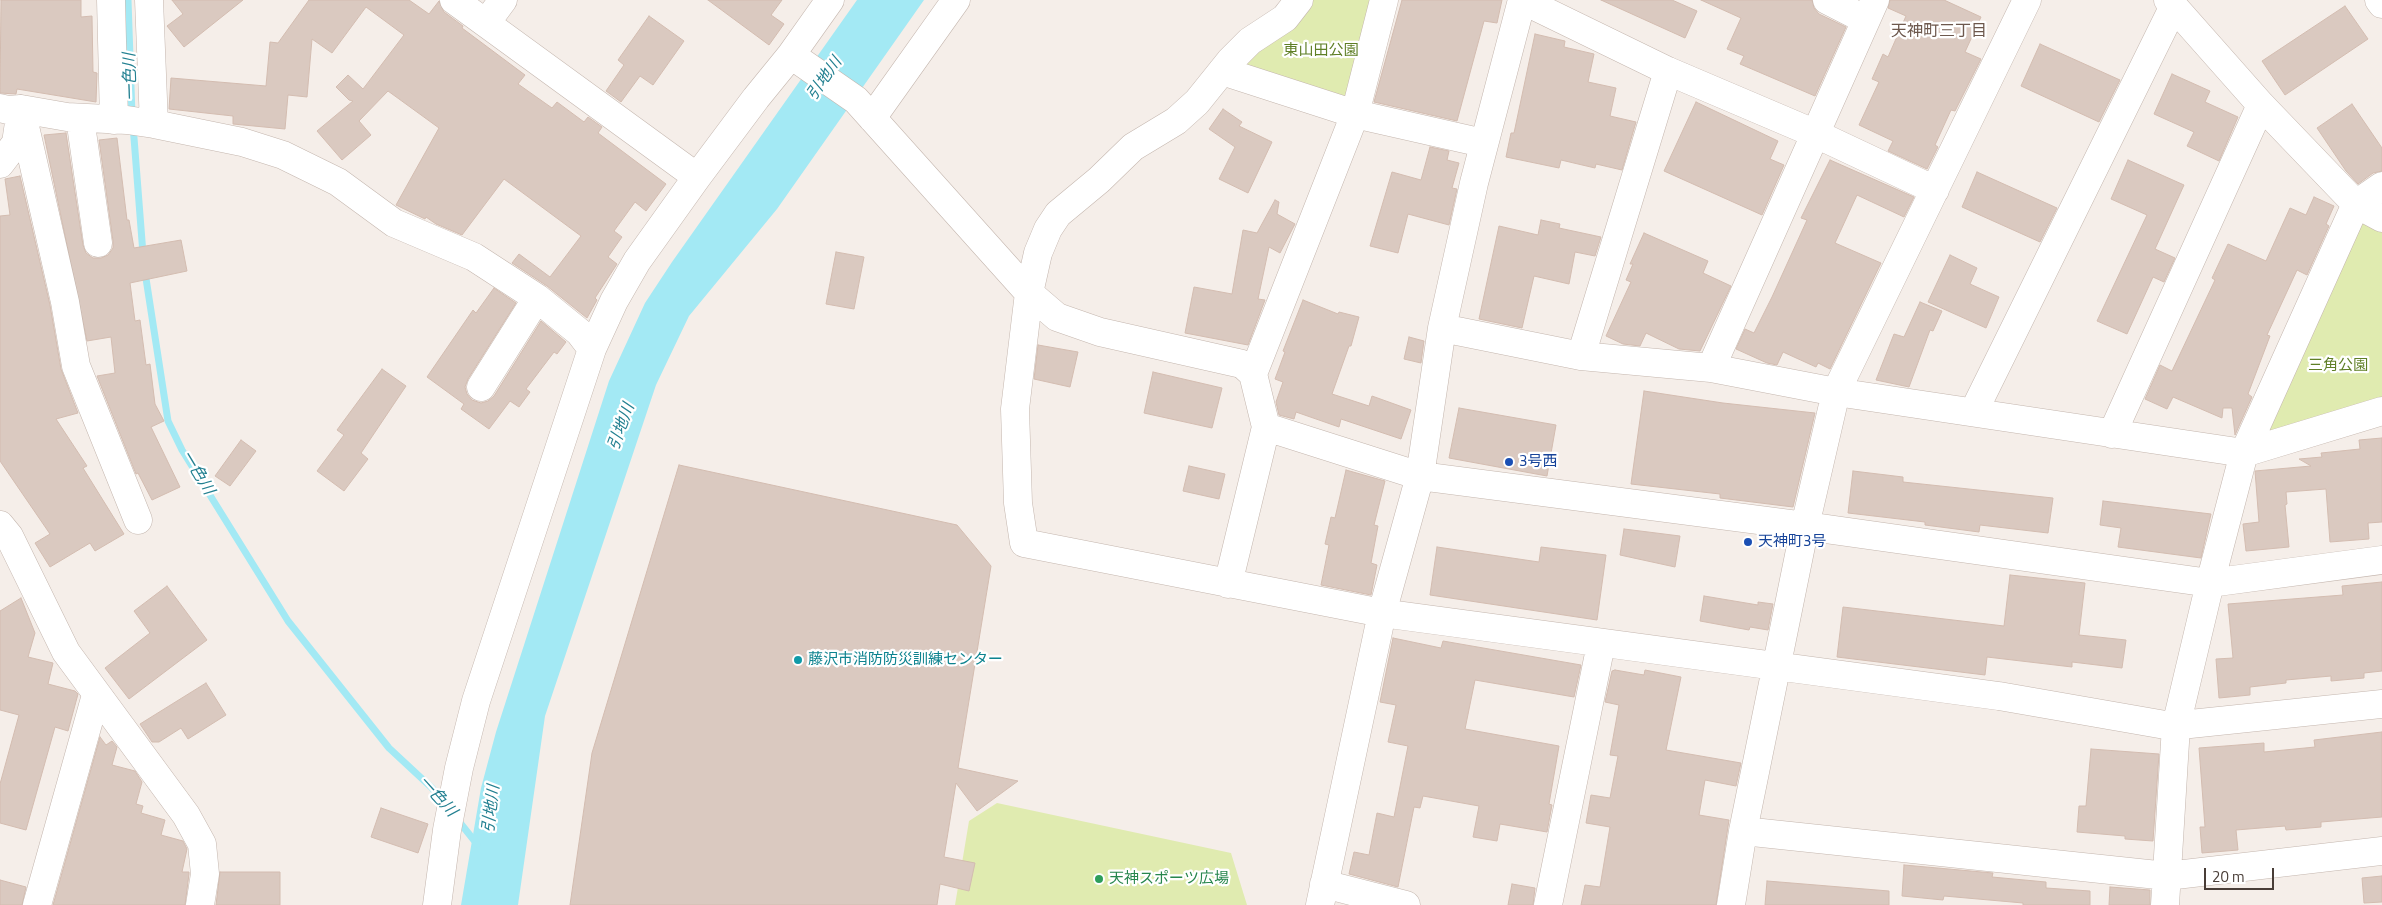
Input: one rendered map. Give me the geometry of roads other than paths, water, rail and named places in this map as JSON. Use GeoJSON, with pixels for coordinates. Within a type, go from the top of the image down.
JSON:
{"type":"FeatureCollection","features":[{"type":"Feature","properties":{"kind":"street"},"geometry":{"type":"LineString","coordinates":[[111,0],[120,120]]}},
{"type":"Feature","properties":{"kind":"street"},"geometry":{"type":"LineString","coordinates":[[149,0],[154,124]]}},
{"type":"Feature","properties":{"kind":"street"},"geometry":{"type":"LineString","coordinates":[[454,0],[697,177]]}},
{"type":"Feature","properties":{"kind":"street"},"geometry":{"type":"LineString","coordinates":[[486,23],[503,0]]}},
{"type":"Feature","properties":{"kind":"street"},"geometry":{"type":"LineString","coordinates":[[438,905],[447,830],[476,701],[592,349],[614,301],[637,261],[756,98],[798,60],[830,0]]}},
{"type":"Feature","properties":{"kind":"street"},"geometry":{"type":"LineString","coordinates":[[864,109],[956,0]]}},
{"type":"Feature","properties":{"kind":"street"},"geometry":{"type":"LineString","coordinates":[[1299,0],[1285,18],[1250,41],[1197,102],[1176,121],[1133,146],[1099,180],[1058,214],[1048,229],[1038,253],[1029,293],[1015,409],[1018,503],[1024,543],[1382,613],[1601,644],[2000,696],[2176,726],[2382,704]]}},
{"type":"Feature","properties":{"kind":"street"},"geometry":{"type":"LineString","coordinates":[[1253,374],[1355,114],[1384,0]]}},
{"type":"Feature","properties":{"kind":"street"},"geometry":{"type":"LineString","coordinates":[[1406,905],[1322,895],[1382,613],[1420,476],[1442,328],[1483,143],[1522,0],[1668,70],[1816,134],[1935,190]]}},
{"type":"Feature","properties":{"kind":"street"},"geometry":{"type":"LineString","coordinates":[[1711,368],[1871,10],[1827,0]]}},
{"type":"Feature","properties":{"kind":"street"},"geometry":{"type":"LineString","coordinates":[[1731,905],[1743,831],[1805,526],[1836,392],[2027,0]]}},
{"type":"Feature","properties":{"kind":"street"},"geometry":{"type":"LineString","coordinates":[[2379,0],[2382,4]]}},
{"type":"Feature","properties":{"kind":"street"},"geometry":{"type":"LineString","coordinates":[[1974,411],[2170,4],[2261,105],[2356,204],[2382,218]]}},
{"type":"Feature","properties":{"kind":"street"},"geometry":{"type":"LineString","coordinates":[[798,60],[864,109],[1029,293],[1057,317],[1100,332],[1242,364],[1253,374],[1266,427],[1228,584]]}},
{"type":"Feature","properties":{"kind":"street"},"geometry":{"type":"LineString","coordinates":[[1581,356],[1668,70]]}},
{"type":"Feature","properties":{"kind":"street"},"geometry":{"type":"LineString","coordinates":[[1222,71],[1355,114],[1483,143]]}},
{"type":"Feature","properties":{"kind":"street"},"geometry":{"type":"LineString","coordinates":[[2112,434],[2261,105]]}},
{"type":"Feature","properties":{"kind":"street"},"geometry":{"type":"LineString","coordinates":[[10,109],[80,118],[154,124],[242,142],[283,155],[338,182],[394,223],[474,257],[537,298],[579,332],[592,349]]}},
{"type":"Feature","properties":{"kind":"street"},"geometry":{"type":"LineString","coordinates":[[0,164],[16,143],[10,109]]}},
{"type":"Feature","properties":{"kind":"street"},"geometry":{"type":"LineString","coordinates":[[10,109],[65,302],[76,366],[138,520]]}},
{"type":"Feature","properties":{"kind":"street"},"geometry":{"type":"LineString","coordinates":[[80,118],[98,243]]}},
{"type":"Feature","properties":{"kind":"street"},"geometry":{"type":"LineString","coordinates":[[2165,905],[2176,726],[2210,583],[2244,453],[2356,204],[2382,186]]}},
{"type":"Feature","properties":{"kind":"street"},"geometry":{"type":"LineString","coordinates":[[481,387],[537,298]]}},
{"type":"Feature","properties":{"kind":"street"},"geometry":{"type":"LineString","coordinates":[[1442,328],[1581,356],[1711,368],[1836,392],[1974,411],[2112,434],[2244,453],[2382,411]]}},
{"type":"Feature","properties":{"kind":"street"},"geometry":{"type":"LineString","coordinates":[[1266,427],[1420,476],[1805,526],[2210,583],[2382,560]]}},
{"type":"Feature","properties":{"kind":"street"},"geometry":{"type":"LineString","coordinates":[[0,525],[9,536],[66,652],[186,815],[202,844],[205,874],[200,905]]}},
{"type":"Feature","properties":{"kind":"street"},"geometry":{"type":"LineString","coordinates":[[1548,905],[1601,644]]}},
{"type":"Feature","properties":{"kind":"street"},"geometry":{"type":"LineString","coordinates":[[37,905],[96,695]]}},
{"type":"Feature","properties":{"kind":"street"},"geometry":{"type":"LineString","coordinates":[[1743,831],[2167,876],[2382,851]]}},
{"type":"Feature","properties":{"kind":"water","name":"引地川"},"geometry":{"type":"Polygon","coordinates":[[[857,0],[924,0],[777,209],[689,316],[656,385],[545,716],[518,905],[461,905],[481,788],[496,732],[609,381],[645,303],[857,0]]]}},
{"type":"Feature","properties":{"kind":"waterway","name":"一色川"},"geometry":{"type":"LineString","coordinates":[[128,0],[132,115]]}},
{"type":"Feature","properties":{"kind":"waterway","name":"一色川"},"geometry":{"type":"LineString","coordinates":[[133,125],[143,254]]}},
{"type":"Feature","properties":{"kind":"waterway","name":"一色川"},"geometry":{"type":"LineString","coordinates":[[145,272],[168,421],[182,450],[288,621],[389,748],[432,788],[444,803]]}},
{"type":"Feature","properties":{"kind":"waterway","name":"一色川"},"geometry":{"type":"LineString","coordinates":[[457,819],[477,844]]}},
{"type":"Feature","properties":{"kind":"place","name":"3号西"},"geometry":{"type":"Point","coordinates":[1509,462]}},
{"type":"Feature","properties":{"kind":"place","name":"天神町3号"},"geometry":{"type":"Point","coordinates":[1748,542]}},
{"type":"Feature","properties":{"kind":"place","name":"藤沢市消防防災訓練センター"},"geometry":{"type":"Point","coordinates":[798,660]}},
{"type":"Feature","properties":{"kind":"place","name":"天神スポーツ広場"},"geometry":{"type":"Point","coordinates":[1099,879]}},
{"type":"Feature","properties":{"kind":"district","name":"天神町三丁目"},"geometry":{"type":"Point","coordinates":[1939,32]}},
{"type":"Feature","properties":{"kind":"park label","name":"東山田公園"},"geometry":{"type":"Point","coordinates":[1321,51]}},
{"type":"Feature","properties":{"kind":"park label","name":"三角公園"},"geometry":{"type":"Point","coordinates":[2338,366]}}]}
